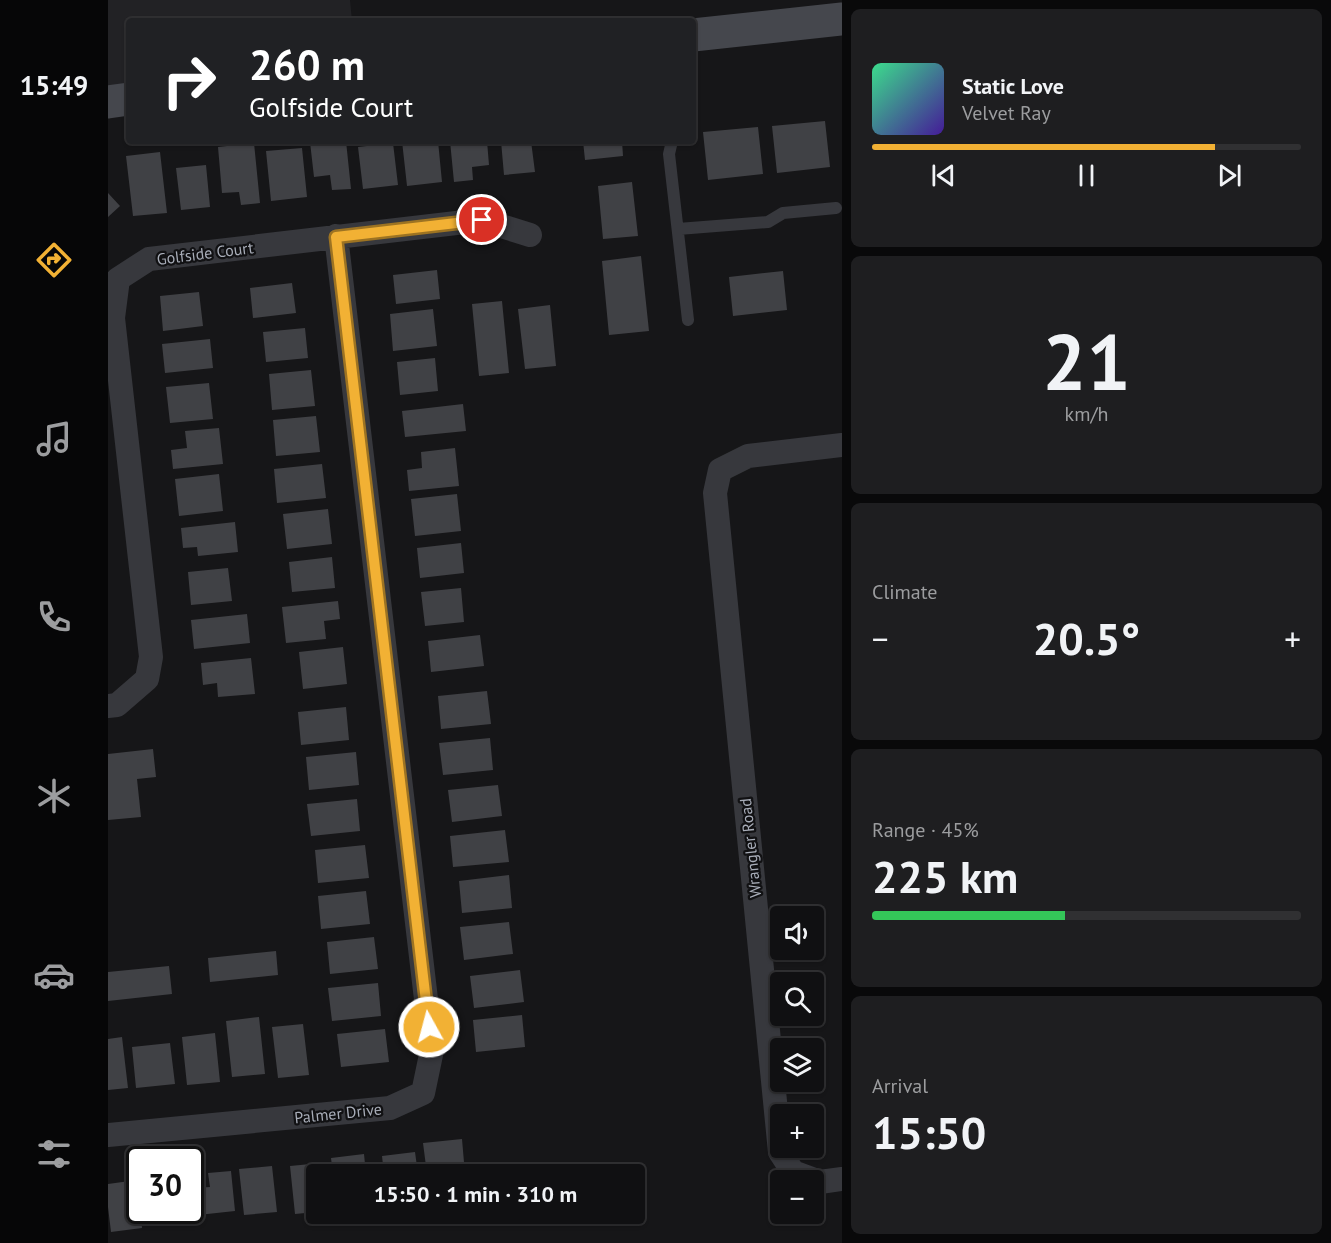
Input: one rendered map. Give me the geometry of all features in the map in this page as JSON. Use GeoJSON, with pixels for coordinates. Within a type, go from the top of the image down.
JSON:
{"type":"FeatureCollection","features":[{"type":"Feature","properties":{"kind":"street"},"geometry":{"type":"LineString","coordinates":[[696,35],[842,19]]}},
{"type":"Feature","properties":{"kind":"street"},"geometry":{"type":"LineString","coordinates":[[108,102],[126,99]]}},
{"type":"Feature","properties":{"kind":"street","name":"Golfside Court"},"geometry":{"type":"LineString","coordinates":[[108,706],[117,705],[147,679],[151,657],[113,318],[118,279],[149,260],[482,220],[530,235]]}},
{"type":"Feature","properties":{"kind":"street","name":"Palmer Drive"},"geometry":{"type":"LineString","coordinates":[[108,1135],[390,1108],[423,1093],[432,1050],[336,237]]}},
{"type":"Feature","properties":{"kind":"street","name":"Wrangler Road"},"geometry":{"type":"LineString","coordinates":[[842,445],[748,456],[720,470],[715,493],[780,1152],[793,1172],[820,1182],[842,1179]]}},
{"type":"Feature","properties":{"kind":"lane"},"geometry":{"type":"LineString","coordinates":[[671,144],[669,154],[688,320]]}},
{"type":"Feature","properties":{"kind":"lane"},"geometry":{"type":"LineString","coordinates":[[678,229],[768,222],[783,213],[836,208]]}},
{"type":"Feature","properties":{"kind":"shaded area"},"geometry":{"type":"Polygon","coordinates":[[[108,0],[350,0],[352,18],[126,18],[126,89],[108,91],[108,0]]]}},
{"type":"Feature","properties":{"kind":"building"},"geometry":{"type":"Polygon","coordinates":[[[825,121],[830,167],[777,173],[772,126],[825,121]]]}},
{"type":"Feature","properties":{"kind":"building"},"geometry":{"type":"Polygon","coordinates":[[[758,127],[763,174],[708,180],[703,132],[758,127]]]}},
{"type":"Feature","properties":{"kind":"building"},"geometry":{"type":"Polygon","coordinates":[[[254,144],[260,203],[241,205],[239,192],[222,193],[218,147],[254,144]]]}},
{"type":"Feature","properties":{"kind":"building"},"geometry":{"type":"Polygon","coordinates":[[[310,144],[346,144],[351,189],[332,190],[330,175],[314,177],[310,144]]]}},
{"type":"Feature","properties":{"kind":"building"},"geometry":{"type":"Polygon","coordinates":[[[393,144],[398,185],[363,189],[358,147],[393,144]]]}},
{"type":"Feature","properties":{"kind":"building"},"geometry":{"type":"Polygon","coordinates":[[[402,144],[438,144],[442,182],[407,186],[402,144]]]}},
{"type":"Feature","properties":{"kind":"building"},"geometry":{"type":"Polygon","coordinates":[[[450,144],[487,144],[489,165],[472,167],[473,180],[454,182],[450,144]]]}},
{"type":"Feature","properties":{"kind":"building"},"geometry":{"type":"Polygon","coordinates":[[[501,144],[531,144],[535,172],[504,175],[501,144]]]}},
{"type":"Feature","properties":{"kind":"building"},"geometry":{"type":"Polygon","coordinates":[[[583,144],[622,144],[623,156],[585,160],[583,144]]]}},
{"type":"Feature","properties":{"kind":"building"},"geometry":{"type":"Polygon","coordinates":[[[302,148],[307,197],[271,201],[266,151],[302,148]]]}},
{"type":"Feature","properties":{"kind":"building"},"geometry":{"type":"Polygon","coordinates":[[[160,152],[167,213],[133,216],[126,156],[160,152]]]}},
{"type":"Feature","properties":{"kind":"building"},"geometry":{"type":"Polygon","coordinates":[[[206,165],[210,207],[181,210],[176,168],[206,165]]]}},
{"type":"Feature","properties":{"kind":"building"},"geometry":{"type":"Polygon","coordinates":[[[632,182],[638,236],[603,239],[598,186],[632,182]]]}},
{"type":"Feature","properties":{"kind":"building"},"geometry":{"type":"Polygon","coordinates":[[[108,193],[120,206],[108,217],[108,193]]]}},
{"type":"Feature","properties":{"kind":"building"},"geometry":{"type":"Polygon","coordinates":[[[641,256],[649,331],[609,335],[602,261],[641,256]]]}},
{"type":"Feature","properties":{"kind":"building"},"geometry":{"type":"Polygon","coordinates":[[[437,270],[440,299],[396,304],[393,275],[437,270]]]}},
{"type":"Feature","properties":{"kind":"building"},"geometry":{"type":"Polygon","coordinates":[[[783,271],[787,310],[733,316],[729,277],[783,271]]]}},
{"type":"Feature","properties":{"kind":"building"},"geometry":{"type":"Polygon","coordinates":[[[292,283],[296,313],[253,318],[250,288],[292,283]]]}},
{"type":"Feature","properties":{"kind":"building"},"geometry":{"type":"Polygon","coordinates":[[[199,292],[203,326],[163,331],[160,296],[199,292]]]}},
{"type":"Feature","properties":{"kind":"building"},"geometry":{"type":"Polygon","coordinates":[[[502,301],[509,373],[479,376],[472,304],[502,301]]]}},
{"type":"Feature","properties":{"kind":"building"},"geometry":{"type":"Polygon","coordinates":[[[550,305],[556,366],[525,369],[518,309],[550,305]]]}},
{"type":"Feature","properties":{"kind":"building"},"geometry":{"type":"Polygon","coordinates":[[[433,309],[437,346],[393,351],[390,314],[433,309]]]}},
{"type":"Feature","properties":{"kind":"building"},"geometry":{"type":"Polygon","coordinates":[[[305,328],[308,358],[266,362],[263,332],[305,328]]]}},
{"type":"Feature","properties":{"kind":"building"},"geometry":{"type":"Polygon","coordinates":[[[210,339],[213,368],[165,373],[162,344],[210,339]]]}},
{"type":"Feature","properties":{"kind":"building"},"geometry":{"type":"Polygon","coordinates":[[[435,358],[438,391],[400,395],[397,362],[435,358]]]}},
{"type":"Feature","properties":{"kind":"building"},"geometry":{"type":"Polygon","coordinates":[[[311,370],[315,406],[272,410],[269,374],[311,370]]]}},
{"type":"Feature","properties":{"kind":"building"},"geometry":{"type":"Polygon","coordinates":[[[209,383],[213,419],[170,423],[166,387],[209,383]]]}},
{"type":"Feature","properties":{"kind":"building"},"geometry":{"type":"Polygon","coordinates":[[[463,404],[466,431],[405,437],[402,411],[463,404]]]}},
{"type":"Feature","properties":{"kind":"building"},"geometry":{"type":"Polygon","coordinates":[[[316,416],[320,452],[276,456],[273,420],[316,416]]]}},
{"type":"Feature","properties":{"kind":"building"},"geometry":{"type":"Polygon","coordinates":[[[219,428],[223,464],[173,469],[171,450],[187,448],[185,431],[219,428]]]}},
{"type":"Feature","properties":{"kind":"building"},"geometry":{"type":"Polygon","coordinates":[[[455,448],[459,486],[409,491],[407,470],[422,468],[421,452],[455,448]]]}},
{"type":"Feature","properties":{"kind":"building"},"geometry":{"type":"Polygon","coordinates":[[[322,464],[326,498],[277,503],[274,469],[322,464]]]}},
{"type":"Feature","properties":{"kind":"building"},"geometry":{"type":"Polygon","coordinates":[[[219,474],[223,511],[179,516],[175,479],[219,474]]]}},
{"type":"Feature","properties":{"kind":"building"},"geometry":{"type":"Polygon","coordinates":[[[457,494],[461,531],[415,536],[411,499],[457,494]]]}},
{"type":"Feature","properties":{"kind":"building"},"geometry":{"type":"Polygon","coordinates":[[[328,509],[332,544],[287,549],[283,514],[328,509]]]}},
{"type":"Feature","properties":{"kind":"building"},"geometry":{"type":"Polygon","coordinates":[[[235,522],[238,552],[198,556],[197,547],[183,548],[181,528],[235,522]]]}},
{"type":"Feature","properties":{"kind":"building"},"geometry":{"type":"Polygon","coordinates":[[[461,543],[464,573],[420,578],[417,548],[461,543]]]}},
{"type":"Feature","properties":{"kind":"building"},"geometry":{"type":"Polygon","coordinates":[[[332,557],[335,588],[292,592],[289,562],[332,557]]]}},
{"type":"Feature","properties":{"kind":"building"},"geometry":{"type":"Polygon","coordinates":[[[228,568],[232,601],[191,605],[188,572],[228,568]]]}},
{"type":"Feature","properties":{"kind":"building"},"geometry":{"type":"Polygon","coordinates":[[[461,588],[464,622],[425,626],[421,592],[461,588]]]}},
{"type":"Feature","properties":{"kind":"building"},"geometry":{"type":"Polygon","coordinates":[[[338,601],[340,619],[324,621],[326,639],[286,643],[282,607],[338,601]]]}},
{"type":"Feature","properties":{"kind":"building"},"geometry":{"type":"Polygon","coordinates":[[[247,614],[250,643],[194,649],[191,620],[247,614]]]}},
{"type":"Feature","properties":{"kind":"building"},"geometry":{"type":"Polygon","coordinates":[[[480,635],[484,666],[431,672],[428,641],[480,635]]]}},
{"type":"Feature","properties":{"kind":"building"},"geometry":{"type":"Polygon","coordinates":[[[343,647],[347,684],[303,689],[299,652],[343,647]]]}},
{"type":"Feature","properties":{"kind":"building"},"geometry":{"type":"Polygon","coordinates":[[[251,658],[255,694],[218,697],[217,683],[203,685],[201,663],[251,658]]]}},
{"type":"Feature","properties":{"kind":"building"},"geometry":{"type":"Polygon","coordinates":[[[487,691],[491,724],[441,729],[438,696],[487,691]]]}},
{"type":"Feature","properties":{"kind":"building"},"geometry":{"type":"Polygon","coordinates":[[[346,707],[349,740],[301,745],[298,712],[346,707]]]}},
{"type":"Feature","properties":{"kind":"building"},"geometry":{"type":"Polygon","coordinates":[[[490,738],[493,770],[443,775],[439,743],[490,738]]]}},
{"type":"Feature","properties":{"kind":"building"},"geometry":{"type":"Polygon","coordinates":[[[153,749],[156,777],[137,779],[141,817],[108,820],[108,754],[153,749]]]}},
{"type":"Feature","properties":{"kind":"building"},"geometry":{"type":"Polygon","coordinates":[[[356,752],[359,785],[309,790],[306,757],[356,752]]]}},
{"type":"Feature","properties":{"kind":"building"},"geometry":{"type":"Polygon","coordinates":[[[498,785],[502,816],[452,822],[448,790],[498,785]]]}},
{"type":"Feature","properties":{"kind":"building"},"geometry":{"type":"Polygon","coordinates":[[[357,799],[360,831],[311,836],[307,804],[357,799]]]}},
{"type":"Feature","properties":{"kind":"building"},"geometry":{"type":"Polygon","coordinates":[[[505,830],[509,862],[453,867],[450,836],[505,830]]]}},
{"type":"Feature","properties":{"kind":"building"},"geometry":{"type":"Polygon","coordinates":[[[365,845],[369,878],[318,883],[315,850],[365,845]]]}},
{"type":"Feature","properties":{"kind":"building"},"geometry":{"type":"Polygon","coordinates":[[[509,875],[512,908],[462,913],[459,881],[509,875]]]}},
{"type":"Feature","properties":{"kind":"building"},"geometry":{"type":"Polygon","coordinates":[[[366,891],[370,924],[321,929],[318,896],[366,891]]]}},
{"type":"Feature","properties":{"kind":"building"},"geometry":{"type":"Polygon","coordinates":[[[509,922],[513,954],[464,960],[460,927],[509,922]]]}},
{"type":"Feature","properties":{"kind":"building"},"geometry":{"type":"Polygon","coordinates":[[[374,937],[378,969],[330,974],[327,942],[374,937]]]}},
{"type":"Feature","properties":{"kind":"building"},"geometry":{"type":"Polygon","coordinates":[[[276,951],[278,975],[210,982],[208,958],[276,951]]]}},
{"type":"Feature","properties":{"kind":"building"},"geometry":{"type":"Polygon","coordinates":[[[169,966],[172,994],[108,1001],[108,972],[169,966]]]}},
{"type":"Feature","properties":{"kind":"building"},"geometry":{"type":"Polygon","coordinates":[[[520,970],[524,1002],[474,1008],[470,976],[520,970]]]}},
{"type":"Feature","properties":{"kind":"building"},"geometry":{"type":"Polygon","coordinates":[[[378,983],[381,1016],[332,1021],[328,988],[378,983]]]}},
{"type":"Feature","properties":{"kind":"building"},"geometry":{"type":"Polygon","coordinates":[[[522,1015],[525,1047],[476,1052],[473,1020],[522,1015]]]}},
{"type":"Feature","properties":{"kind":"building"},"geometry":{"type":"Polygon","coordinates":[[[259,1017],[265,1074],[232,1077],[226,1021],[259,1017]]]}},
{"type":"Feature","properties":{"kind":"building"},"geometry":{"type":"Polygon","coordinates":[[[303,1024],[309,1075],[278,1078],[272,1027],[303,1024]]]}},
{"type":"Feature","properties":{"kind":"building"},"geometry":{"type":"Polygon","coordinates":[[[385,1029],[389,1062],[341,1067],[337,1034],[385,1029]]]}},
{"type":"Feature","properties":{"kind":"building"},"geometry":{"type":"Polygon","coordinates":[[[215,1033],[220,1082],[187,1085],[182,1037],[215,1033]]]}},
{"type":"Feature","properties":{"kind":"building"},"geometry":{"type":"Polygon","coordinates":[[[122,1037],[128,1088],[108,1090],[108,1039],[122,1037]]]}},
{"type":"Feature","properties":{"kind":"building"},"geometry":{"type":"Polygon","coordinates":[[[170,1043],[175,1084],[136,1088],[132,1047],[170,1043]]]}},
{"type":"Feature","properties":{"kind":"building"},"geometry":{"type":"Polygon","coordinates":[[[462,1139],[464,1164],[426,1164],[423,1143],[462,1139]]]}},
{"type":"Feature","properties":{"kind":"building"},"geometry":{"type":"Polygon","coordinates":[[[415,1152],[417,1164],[383,1164],[382,1156],[415,1152]]]}},
{"type":"Feature","properties":{"kind":"building"},"geometry":{"type":"Polygon","coordinates":[[[364,1154],[365,1164],[332,1164],[331,1158],[364,1154]]]}},
{"type":"Feature","properties":{"kind":"building"},"geometry":{"type":"Polygon","coordinates":[[[306,1164],[306,1213],[295,1214],[290,1166],[306,1164]]]}},
{"type":"Feature","properties":{"kind":"building"},"geometry":{"type":"Polygon","coordinates":[[[272,1166],[277,1212],[244,1215],[239,1169],[272,1166]]]}},
{"type":"Feature","properties":{"kind":"building"},"geometry":{"type":"Polygon","coordinates":[[[231,1171],[235,1211],[204,1214],[204,1187],[210,1187],[208,1173],[231,1171]]]}},
{"type":"Feature","properties":{"kind":"building"},"geometry":{"type":"Polygon","coordinates":[[[126,1182],[126,1224],[142,1224],[142,1228],[111,1232],[108,1184],[126,1182]]]}},
{"type":"Feature","properties":{"kind":"route"},"geometry":{"type":"LineString","coordinates":[[429,1027],[336,237],[482,220]]}}]}
